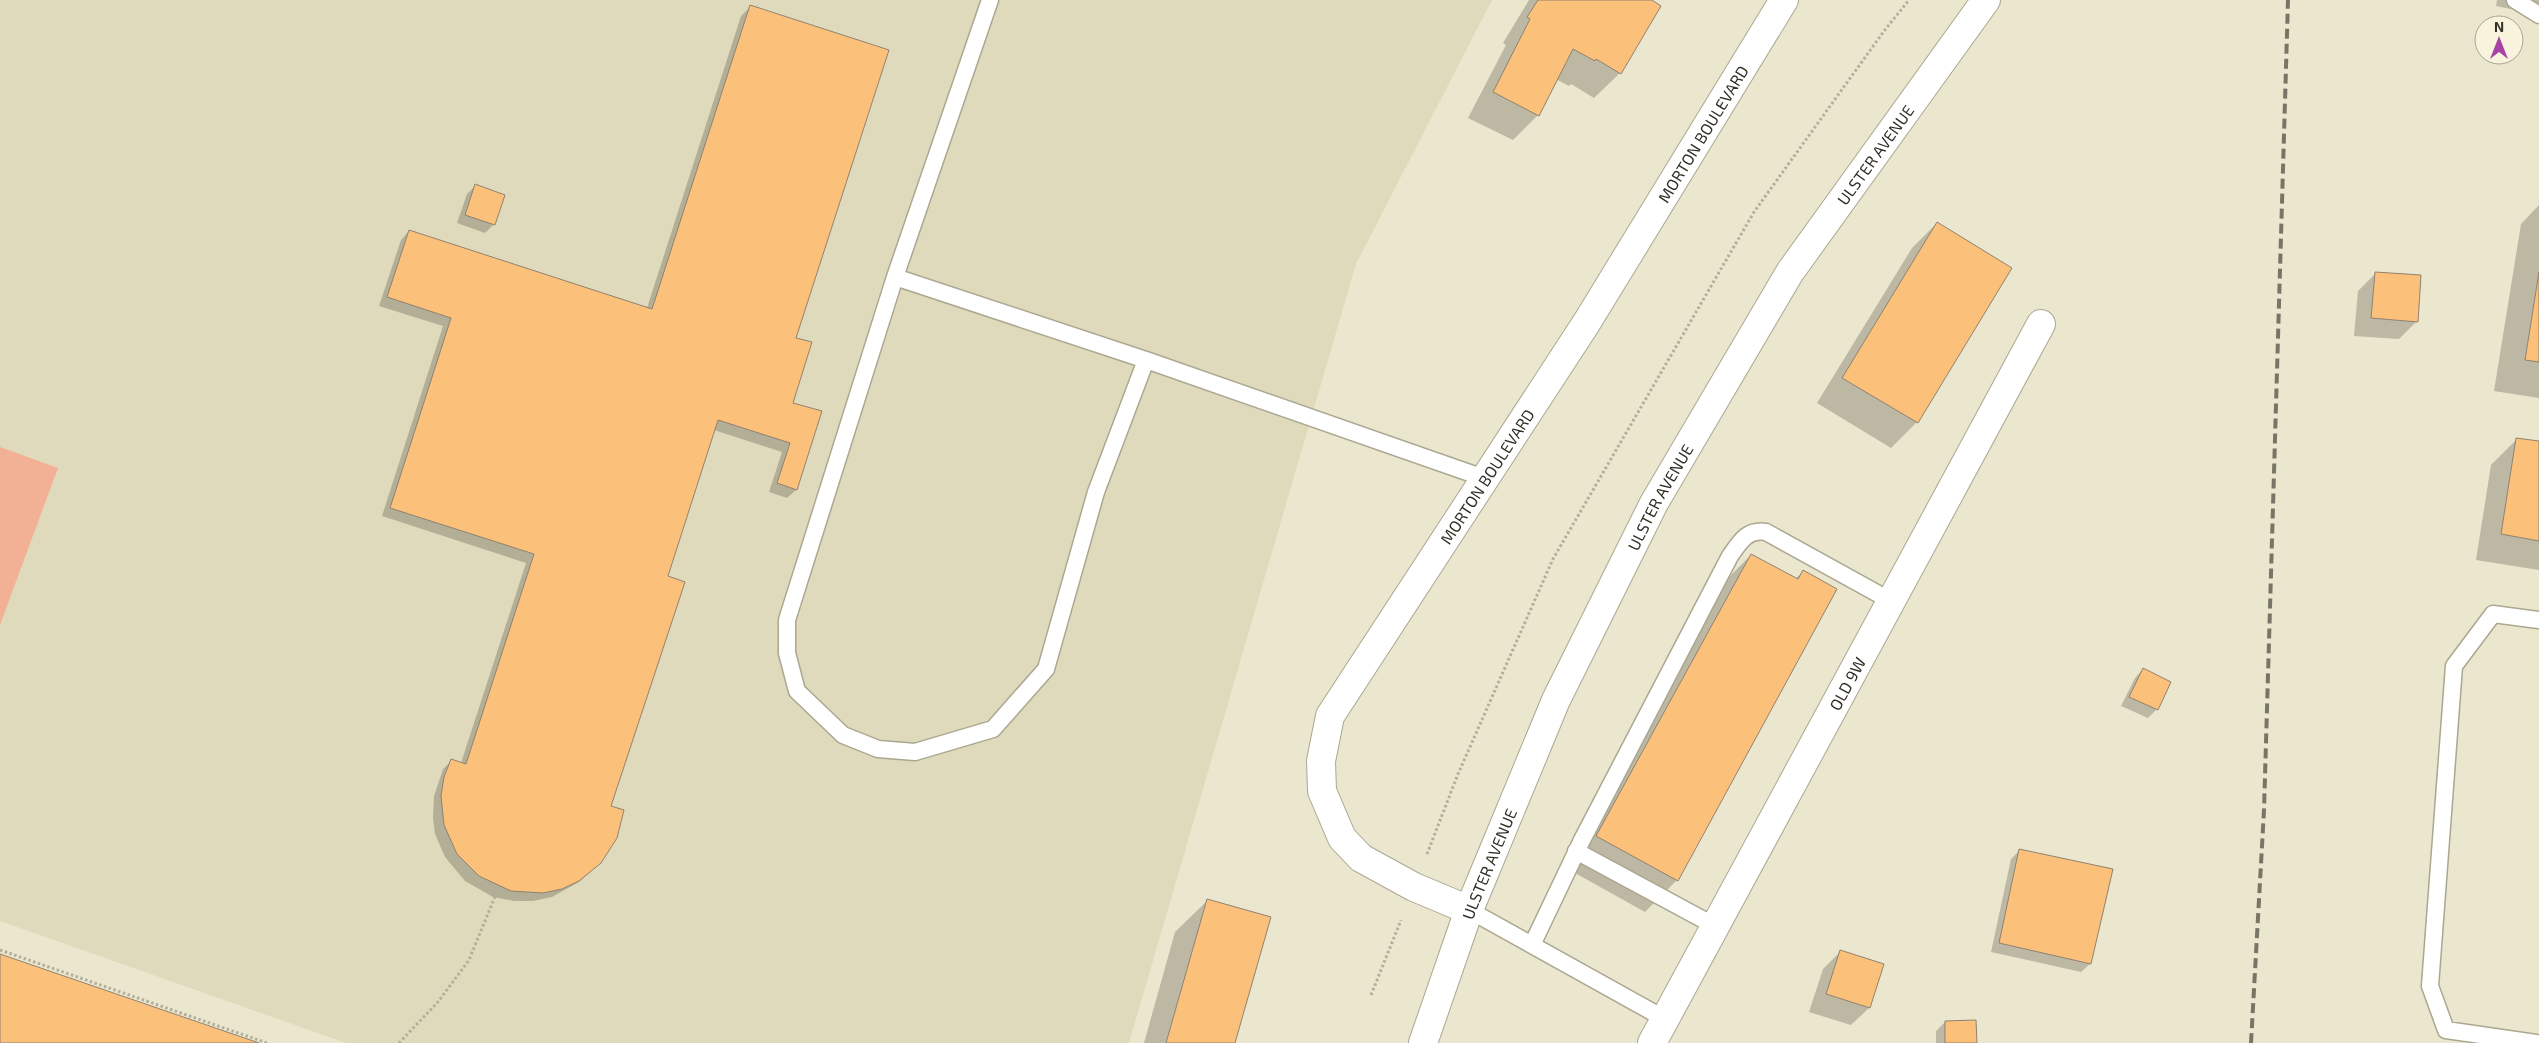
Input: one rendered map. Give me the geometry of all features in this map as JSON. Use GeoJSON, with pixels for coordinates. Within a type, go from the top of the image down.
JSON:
{"type":"FeatureCollection","features":[{"type":"Feature","properties":{"kind":"street","name":"MORTON BOULEVARD"},"geometry":{"type":"LineString","coordinates":[[1469,910],[1414,887],[1361,858],[1342,838],[1322,791],[1321,761],[1330,716],[1587,322],[1784,0]]}},
{"type":"Feature","properties":{"kind":"street","name":"ULSTER AVENUE"},"geometry":{"type":"LineString","coordinates":[[1423,1043],[1469,910],[1556,700],[1654,503],[1790,272],[1986,0]]}},
{"type":"Feature","properties":{"kind":"street","name":"OLD 9W"},"geometry":{"type":"LineString","coordinates":[[1652,1043],[2042,324]]}},
{"type":"Feature","properties":{"kind":"lane"},"geometry":{"type":"LineString","coordinates":[[990,0],[895,278],[787,620],[787,653],[797,691],[843,736],[878,749],[915,752],[993,729],[1046,669],[1096,492],[1146,360]]}},
{"type":"Feature","properties":{"kind":"lane"},"geometry":{"type":"LineString","coordinates":[[2515,0],[2539,15]]}},
{"type":"Feature","properties":{"kind":"lane"},"geometry":{"type":"LineString","coordinates":[[895,278],[1146,360],[1484,478]]}},
{"type":"Feature","properties":{"kind":"lane"},"geometry":{"type":"LineString","coordinates":[[1532,945],[1576,851],[1730,556],[1745,536],[1756,530],[1766,532],[1891,602]]}},
{"type":"Feature","properties":{"kind":"lane"},"geometry":{"type":"LineString","coordinates":[[2536,1043],[2446,1030],[2430,986],[2454,666],[2493,614],[2539,620]]}},
{"type":"Feature","properties":{"kind":"lane"},"geometry":{"type":"LineString","coordinates":[[1576,851],[1714,926]]}},
{"type":"Feature","properties":{"kind":"lane"},"geometry":{"type":"LineString","coordinates":[[1469,910],[1665,1019]]}},
{"type":"Feature","properties":{"kind":"path"},"geometry":{"type":"LineString","coordinates":[[1371,994],[1458,774],[1553,559],[1754,212],[1884,31],[1909,0]]}},
{"type":"Feature","properties":{"kind":"path"},"geometry":{"type":"LineString","coordinates":[[399,1043],[438,1002],[469,960],[499,887]]}},
{"type":"Feature","properties":{"kind":"path"},"geometry":{"type":"LineString","coordinates":[[0,950],[267,1043]]}},
{"type":"Feature","properties":{"kind":"shaded area"},"geometry":{"type":"Polygon","coordinates":[[[0,0],[1492,0],[1356,264],[1129,1043],[346,1043],[0,921],[0,0]]]}},
{"type":"Feature","properties":{"kind":"shaded area"},"geometry":{"type":"Polygon","coordinates":[[[0,447],[58,468],[0,625],[0,447]]]}},
{"type":"Feature","properties":{"kind":"building"},"geometry":{"type":"Polygon","coordinates":[[[1538,0],[1652,0],[1661,6],[1621,74],[1596,59],[1595,61],[1573,49],[1539,116],[1493,92],[1530,19],[1527,17],[1538,0]]]}},
{"type":"Feature","properties":{"kind":"building"},"geometry":{"type":"Polygon","coordinates":[[[750,5],[889,50],[796,338],[812,342],[793,403],[822,411],[797,490],[777,483],[790,443],[718,420],[668,576],[685,582],[611,806],[624,810],[617,838],[601,863],[579,881],[562,889],[543,893],[511,891],[479,876],[457,854],[444,825],[441,796],[444,777],[451,759],[466,764],[534,554],[390,508],[451,318],[387,297],[409,230],[652,309],[750,5]]]}},
{"type":"Feature","properties":{"kind":"building"},"geometry":{"type":"Polygon","coordinates":[[[475,184],[505,195],[495,225],[465,215],[475,184]]]}},
{"type":"Feature","properties":{"kind":"building"},"geometry":{"type":"Polygon","coordinates":[[[1937,222],[2012,268],[1918,423],[1842,378],[1937,222]]]}},
{"type":"Feature","properties":{"kind":"building"},"geometry":{"type":"Polygon","coordinates":[[[2375,272],[2421,275],[2418,322],[2371,318],[2375,272]]]}},
{"type":"Feature","properties":{"kind":"building"},"geometry":{"type":"Polygon","coordinates":[[[2539,272],[2539,362],[2525,360],[2539,272]]]}},
{"type":"Feature","properties":{"kind":"building"},"geometry":{"type":"Polygon","coordinates":[[[2516,438],[2539,441],[2539,541],[2501,534],[2516,438]]]}},
{"type":"Feature","properties":{"kind":"building"},"geometry":{"type":"Polygon","coordinates":[[[1751,554],[1798,579],[1803,570],[1837,589],[1678,881],[1596,836],[1751,554]]]}},
{"type":"Feature","properties":{"kind":"building"},"geometry":{"type":"Polygon","coordinates":[[[2143,668],[2171,682],[2158,710],[2129,697],[2143,668]]]}},
{"type":"Feature","properties":{"kind":"building"},"geometry":{"type":"Polygon","coordinates":[[[2019,849],[2113,869],[2091,964],[1999,943],[2019,849]]]}},
{"type":"Feature","properties":{"kind":"building"},"geometry":{"type":"Polygon","coordinates":[[[1207,899],[1271,917],[1235,1043],[1166,1043],[1207,899]]]}},
{"type":"Feature","properties":{"kind":"building"},"geometry":{"type":"Polygon","coordinates":[[[1840,950],[1884,964],[1870,1008],[1826,994],[1840,950]]]}},
{"type":"Feature","properties":{"kind":"building"},"geometry":{"type":"Polygon","coordinates":[[[0,954],[259,1043],[0,1043],[0,954]]]}},
{"type":"Feature","properties":{"kind":"building"},"geometry":{"type":"Polygon","coordinates":[[[1976,1020],[1977,1043],[1945,1043],[1945,1021],[1976,1020]]]}},
{"type":"Feature","properties":{"kind":"railway"},"geometry":{"type":"LineString","coordinates":[[2251,1043],[2264,810],[2288,0]]}}]}
